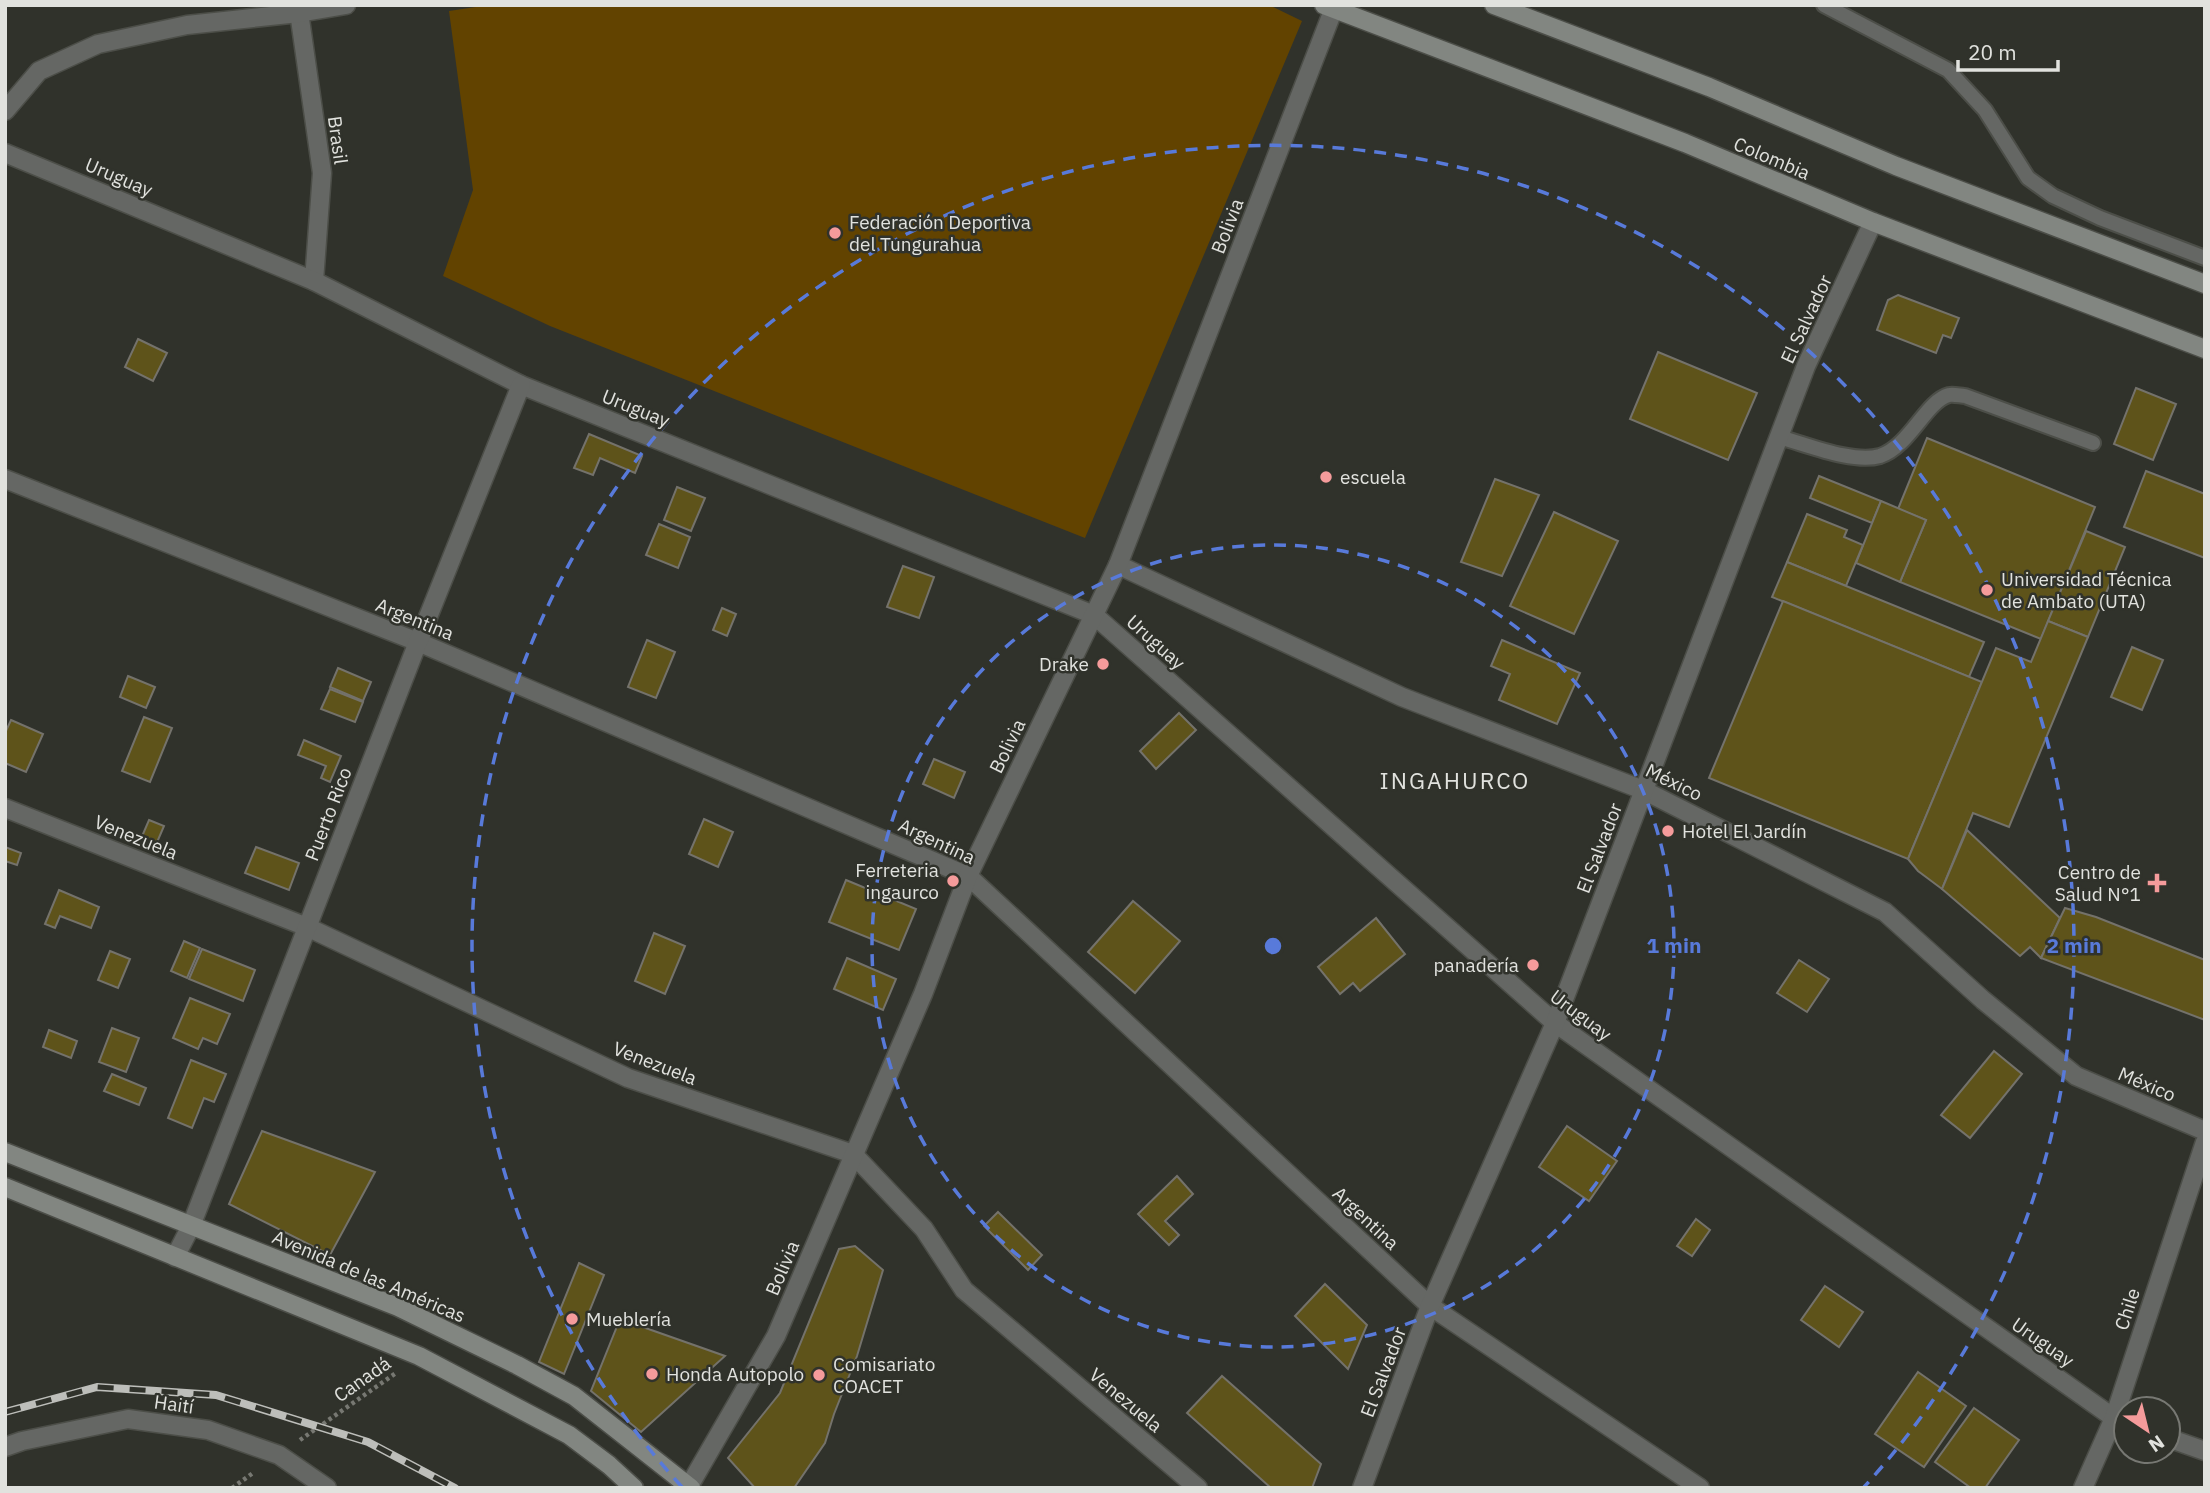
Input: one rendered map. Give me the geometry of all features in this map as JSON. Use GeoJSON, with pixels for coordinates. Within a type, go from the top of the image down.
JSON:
{"type":"FeatureCollection","features":[{"type":"Feature","properties":{"kind":"main road","name":"Colombia"},"geometry":{"type":"LineString","coordinates":[[1499,6],[1709,87],[1896,166],[2205,284]]}},
{"type":"Feature","properties":{"kind":"main road","name":"Colombia"},"geometry":{"type":"LineString","coordinates":[[1329,7],[1685,143],[1873,222],[2205,349]]}},
{"type":"Feature","properties":{"kind":"main road","name":"Avenida de las Américas"},"geometry":{"type":"LineString","coordinates":[[5,1152],[398,1307],[517,1365],[574,1396],[689,1487]]}},
{"type":"Feature","properties":{"kind":"main road"},"geometry":{"type":"LineString","coordinates":[[5,1187],[419,1356],[569,1435],[634,1488]]}},
{"type":"Feature","properties":{"kind":"street"},"geometry":{"type":"LineString","coordinates":[[5,111],[39,71],[98,44],[187,25],[346,5]]}},
{"type":"Feature","properties":{"kind":"street","name":"Bolivia"},"geometry":{"type":"LineString","coordinates":[[689,1487],[776,1336],[923,993],[968,876],[1118,565],[1329,7]]}},
{"type":"Feature","properties":{"kind":"street","name":"Brasil"},"geometry":{"type":"LineString","coordinates":[[298,9],[322,173],[314,281]]}},
{"type":"Feature","properties":{"kind":"street","name":"Uruguay"},"geometry":{"type":"LineString","coordinates":[[5,153],[314,281],[521,385],[1094,615],[1555,1023],[2112,1414]]}},
{"type":"Feature","properties":{"kind":"street","name":"El Salvador"},"geometry":{"type":"LineString","coordinates":[[1362,1488],[1430,1306],[1555,1023],[1806,366],[1873,222]]}},
{"type":"Feature","properties":{"kind":"street","name":"Puerto Rico"},"geometry":{"type":"LineString","coordinates":[[175,1258],[191,1226],[521,385]]}},
{"type":"Feature","properties":{"kind":"street","name":"Argentina"},"geometry":{"type":"LineString","coordinates":[[5,479],[418,642],[968,876],[1430,1306],[1700,1488]]}},
{"type":"Feature","properties":{"kind":"street","name":"México"},"geometry":{"type":"LineString","coordinates":[[1118,565],[1402,697],[1643,790],[1885,912],[1983,1000],[2076,1076],[2205,1131]]}},
{"type":"Feature","properties":{"kind":"street","name":"Venezuela"},"geometry":{"type":"LineString","coordinates":[[5,808],[307,927],[628,1078],[853,1154],[924,1229],[964,1290],[1198,1488]]}},
{"type":"Feature","properties":{"kind":"street","name":"Chile"},"geometry":{"type":"LineString","coordinates":[[2128,1395],[2205,1142]]}},
{"type":"Feature","properties":{"kind":"street","name":"Haití"},"geometry":{"type":"LineString","coordinates":[[5,1447],[128,1419],[208,1430],[279,1455],[327,1488]]}},
{"type":"Feature","properties":{"kind":"street","name":"Chile"},"geometry":{"type":"LineString","coordinates":[[2084,1488],[2112,1435]]}},
{"type":"Feature","properties":{"kind":"street"},"geometry":{"type":"LineString","coordinates":[[2182,1443],[2205,1451]]}},
{"type":"Feature","properties":{"kind":"lane"},"geometry":{"type":"LineString","coordinates":[[1824,5],[1948,70],[1985,110],[2028,178],[2053,196],[2100,218],[2205,258]]}},
{"type":"Feature","properties":{"kind":"lane"},"geometry":{"type":"LineString","coordinates":[[1779,437],[1855,458],[1880,456],[1904,441],[1932,407],[1948,396],[1965,396],[2093,443]]}},
{"type":"Feature","properties":{"kind":"path","name":"Canadá"},"geometry":{"type":"LineString","coordinates":[[320,1426],[419,1356]]}},
{"type":"Feature","properties":{"kind":"shaded area","name":"Federación Deportiva del Tungurahua"},"geometry":{"type":"Polygon","coordinates":[[[489,5],[1269,5],[1302,21],[1085,538],[550,326],[443,276],[473,190],[449,11],[489,5]]]}},
{"type":"Feature","properties":{"kind":"building"},"geometry":{"type":"Polygon","coordinates":[[[1898,295],[1959,318],[1951,338],[1943,335],[1936,353],[1877,330],[1888,300],[1898,295]]]}},
{"type":"Feature","properties":{"kind":"building"},"geometry":{"type":"Polygon","coordinates":[[[138,339],[167,353],[153,381],[125,367],[138,339]]]}},
{"type":"Feature","properties":{"kind":"building"},"geometry":{"type":"Polygon","coordinates":[[[1658,352],[1757,393],[1728,460],[1630,419],[1658,352]]]}},
{"type":"Feature","properties":{"kind":"building"},"geometry":{"type":"Polygon","coordinates":[[[2136,388],[2176,404],[2153,460],[2114,444],[2136,388]]]}},
{"type":"Feature","properties":{"kind":"building"},"geometry":{"type":"Polygon","coordinates":[[[589,434],[642,456],[635,473],[600,458],[593,475],[574,468],[589,434]]]}},
{"type":"Feature","properties":{"kind":"building"},"geometry":{"type":"Polygon","coordinates":[[[1927,438],[2095,507],[2041,639],[1900,582],[1926,520],[1898,509],[1927,438]]]}},
{"type":"Feature","properties":{"kind":"building"},"geometry":{"type":"Polygon","coordinates":[[[2146,471],[2205,494],[2205,558],[2124,527],[2146,471]]]}},
{"type":"Feature","properties":{"kind":"building"},"geometry":{"type":"Polygon","coordinates":[[[1819,476],[1881,501],[1872,523],[1810,498],[1819,476]]]}},
{"type":"Feature","properties":{"kind":"building"},"geometry":{"type":"Polygon","coordinates":[[[1495,479],[1539,495],[1502,576],[1461,562],[1495,479]]]}},
{"type":"Feature","properties":{"kind":"building"},"geometry":{"type":"Polygon","coordinates":[[[677,487],[705,498],[691,531],[664,520],[677,487]]]}},
{"type":"Feature","properties":{"kind":"building"},"geometry":{"type":"Polygon","coordinates":[[[1881,501],[1926,520],[1900,582],[1856,563],[1881,501]]]}},
{"type":"Feature","properties":{"kind":"building"},"geometry":{"type":"Polygon","coordinates":[[[1554,512],[1618,541],[1574,634],[1510,606],[1554,512]]]}},
{"type":"Feature","properties":{"kind":"building"},"geometry":{"type":"Polygon","coordinates":[[[1807,514],[1847,530],[1844,537],[1863,545],[1846,586],[1787,562],[1807,514]]]}},
{"type":"Feature","properties":{"kind":"building"},"geometry":{"type":"Polygon","coordinates":[[[659,524],[690,537],[678,568],[646,555],[659,524]]]}},
{"type":"Feature","properties":{"kind":"building"},"geometry":{"type":"Polygon","coordinates":[[[2086,531],[2125,547],[2088,637],[2048,621],[2086,531]]]}},
{"type":"Feature","properties":{"kind":"building"},"geometry":{"type":"Polygon","coordinates":[[[1787,562],[1984,642],[1969,677],[1772,597],[1787,562]]]}},
{"type":"Feature","properties":{"kind":"building"},"geometry":{"type":"Polygon","coordinates":[[[903,566],[934,577],[919,618],[887,607],[903,566]]]}},
{"type":"Feature","properties":{"kind":"building"},"geometry":{"type":"Polygon","coordinates":[[[1783,601],[1982,682],[1908,859],[1709,778],[1783,601]]]}},
{"type":"Feature","properties":{"kind":"building"},"geometry":{"type":"Polygon","coordinates":[[[722,608],[736,614],[727,636],[713,630],[722,608]]]}},
{"type":"Feature","properties":{"kind":"building"},"geometry":{"type":"Polygon","coordinates":[[[2048,621],[2088,637],[2009,827],[1973,813],[1942,889],[1918,871],[1908,859],[1996,648],[2031,662],[2048,621]]]}},
{"type":"Feature","properties":{"kind":"building"},"geometry":{"type":"Polygon","coordinates":[[[647,640],[675,652],[656,698],[628,687],[647,640]]]}},
{"type":"Feature","properties":{"kind":"building"},"geometry":{"type":"Polygon","coordinates":[[[1502,640],[1580,673],[1557,724],[1499,700],[1510,674],[1491,666],[1502,640]]]}},
{"type":"Feature","properties":{"kind":"building"},"geometry":{"type":"Polygon","coordinates":[[[2132,647],[2163,660],[2142,710],[2111,697],[2132,647]]]}},
{"type":"Feature","properties":{"kind":"building"},"geometry":{"type":"Polygon","coordinates":[[[338,668],[371,682],[363,701],[330,687],[338,668]]]}},
{"type":"Feature","properties":{"kind":"building"},"geometry":{"type":"Polygon","coordinates":[[[128,676],[155,687],[146,708],[120,697],[128,676]]]}},
{"type":"Feature","properties":{"kind":"building"},"geometry":{"type":"Polygon","coordinates":[[[330,689],[363,702],[355,722],[321,709],[330,689]]]}},
{"type":"Feature","properties":{"kind":"building"},"geometry":{"type":"Polygon","coordinates":[[[1179,713],[1196,730],[1156,769],[1140,751],[1179,713]]]}},
{"type":"Feature","properties":{"kind":"building"},"geometry":{"type":"Polygon","coordinates":[[[144,717],[172,728],[150,782],[122,771],[144,717]]]}},
{"type":"Feature","properties":{"kind":"building"},"geometry":{"type":"Polygon","coordinates":[[[11,720],[43,734],[26,772],[5,763],[5,733],[11,720]]]}},
{"type":"Feature","properties":{"kind":"building"},"geometry":{"type":"Polygon","coordinates":[[[304,740],[341,756],[330,782],[321,778],[326,766],[298,755],[304,740]]]}},
{"type":"Feature","properties":{"kind":"building"},"geometry":{"type":"Polygon","coordinates":[[[934,759],[965,772],[954,798],[923,784],[934,759]]]}},
{"type":"Feature","properties":{"kind":"building"},"geometry":{"type":"Polygon","coordinates":[[[704,819],[733,832],[718,867],[689,854],[704,819]]]}},
{"type":"Feature","properties":{"kind":"building"},"geometry":{"type":"Polygon","coordinates":[[[149,820],[164,826],[155,847],[140,841],[149,820]]]}},
{"type":"Feature","properties":{"kind":"building"},"geometry":{"type":"Polygon","coordinates":[[[1967,830],[2060,918],[2041,958],[2030,947],[2020,956],[1942,889],[1967,830]]]}},
{"type":"Feature","properties":{"kind":"building"},"geometry":{"type":"Polygon","coordinates":[[[5,847],[21,853],[17,865],[5,861],[5,847]]]}},
{"type":"Feature","properties":{"kind":"building"},"geometry":{"type":"Polygon","coordinates":[[[256,847],[299,863],[289,890],[245,873],[256,847]]]}},
{"type":"Feature","properties":{"kind":"building"},"geometry":{"type":"Polygon","coordinates":[[[846,880],[916,909],[899,950],[829,922],[846,880]]]}},
{"type":"Feature","properties":{"kind":"building"},"geometry":{"type":"Polygon","coordinates":[[[59,890],[99,907],[91,928],[60,916],[55,928],[45,924],[59,890]]]}},
{"type":"Feature","properties":{"kind":"building"},"geometry":{"type":"Polygon","coordinates":[[[1133,901],[1180,941],[1135,993],[1088,952],[1133,901]]]}},
{"type":"Feature","properties":{"kind":"building"},"geometry":{"type":"Polygon","coordinates":[[[2065,908],[2096,917],[2205,960],[2205,1020],[2041,958],[2065,908]]]}},
{"type":"Feature","properties":{"kind":"building"},"geometry":{"type":"Polygon","coordinates":[[[1376,918],[1405,954],[1360,991],[1353,983],[1340,994],[1318,967],[1376,918]]]}},
{"type":"Feature","properties":{"kind":"building"},"geometry":{"type":"Polygon","coordinates":[[[654,933],[685,946],[665,994],[635,981],[654,933]]]}},
{"type":"Feature","properties":{"kind":"building"},"geometry":{"type":"Polygon","coordinates":[[[184,941],[200,948],[187,978],[171,971],[184,941]]]}},
{"type":"Feature","properties":{"kind":"building"},"geometry":{"type":"Polygon","coordinates":[[[202,949],[255,970],[243,1001],[189,979],[202,949]]]}},
{"type":"Feature","properties":{"kind":"building"},"geometry":{"type":"Polygon","coordinates":[[[110,951],[130,959],[118,988],[98,980],[110,951]]]}},
{"type":"Feature","properties":{"kind":"building"},"geometry":{"type":"Polygon","coordinates":[[[847,958],[896,979],[883,1010],[834,989],[847,958]]]}},
{"type":"Feature","properties":{"kind":"building"},"geometry":{"type":"Polygon","coordinates":[[[1799,960],[1829,979],[1807,1012],[1777,993],[1799,960]]]}},
{"type":"Feature","properties":{"kind":"building"},"geometry":{"type":"Polygon","coordinates":[[[190,998],[230,1014],[217,1044],[203,1038],[198,1049],[173,1038],[190,998]]]}},
{"type":"Feature","properties":{"kind":"building"},"geometry":{"type":"Polygon","coordinates":[[[112,1028],[139,1038],[126,1072],[99,1062],[112,1028]]]}},
{"type":"Feature","properties":{"kind":"building"},"geometry":{"type":"Polygon","coordinates":[[[49,1030],[77,1041],[71,1058],[43,1047],[49,1030]]]}},
{"type":"Feature","properties":{"kind":"building"},"geometry":{"type":"Polygon","coordinates":[[[1994,1051],[2022,1074],[1970,1138],[1941,1115],[1994,1051]]]}},
{"type":"Feature","properties":{"kind":"building"},"geometry":{"type":"Polygon","coordinates":[[[191,1060],[226,1074],[214,1102],[204,1098],[192,1128],[168,1118],[191,1060]]]}},
{"type":"Feature","properties":{"kind":"building"},"geometry":{"type":"Polygon","coordinates":[[[112,1074],[146,1088],[139,1105],[104,1091],[112,1074]]]}},
{"type":"Feature","properties":{"kind":"building"},"geometry":{"type":"Polygon","coordinates":[[[1567,1126],[1617,1161],[1589,1201],[1539,1167],[1567,1126]]]}},
{"type":"Feature","properties":{"kind":"building"},"geometry":{"type":"Polygon","coordinates":[[[262,1131],[375,1172],[330,1255],[229,1204],[262,1131]]]}},
{"type":"Feature","properties":{"kind":"building"},"geometry":{"type":"Polygon","coordinates":[[[1177,1176],[1193,1194],[1165,1221],[1179,1235],[1169,1245],[1138,1214],[1177,1176]]]}},
{"type":"Feature","properties":{"kind":"building"},"geometry":{"type":"Polygon","coordinates":[[[998,1212],[1042,1255],[1028,1270],[984,1226],[998,1212]]]}},
{"type":"Feature","properties":{"kind":"building"},"geometry":{"type":"Polygon","coordinates":[[[1696,1219],[1710,1230],[1692,1256],[1677,1246],[1696,1219]]]}},
{"type":"Feature","properties":{"kind":"building","name":"Comisariato COACET"},"geometry":{"type":"Polygon","coordinates":[[[855,1246],[883,1270],[857,1356],[825,1443],[794,1488],[755,1488],[728,1458],[780,1393],[839,1249],[855,1246]]]}},
{"type":"Feature","properties":{"kind":"building","name":"Mueblería"},"geometry":{"type":"Polygon","coordinates":[[[579,1263],[604,1275],[564,1374],[539,1362],[579,1263]]]}},
{"type":"Feature","properties":{"kind":"building"},"geometry":{"type":"Polygon","coordinates":[[[1325,1284],[1367,1325],[1348,1369],[1295,1316],[1325,1284]]]}},
{"type":"Feature","properties":{"kind":"building"},"geometry":{"type":"Polygon","coordinates":[[[1825,1286],[1863,1312],[1839,1347],[1801,1320],[1825,1286]]]}},
{"type":"Feature","properties":{"kind":"building","name":"Honda Autopolo"},"geometry":{"type":"Polygon","coordinates":[[[620,1319],[725,1356],[641,1432],[591,1391],[620,1319]]]}},
{"type":"Feature","properties":{"kind":"building"},"geometry":{"type":"Polygon","coordinates":[[[1918,1372],[1966,1406],[1924,1467],[1875,1434],[1918,1372]]]}},
{"type":"Feature","properties":{"kind":"building"},"geometry":{"type":"Polygon","coordinates":[[[1222,1376],[1321,1464],[1312,1488],[1271,1488],[1187,1413],[1222,1376]]]}},
{"type":"Feature","properties":{"kind":"building"},"geometry":{"type":"Polygon","coordinates":[[[1974,1408],[2019,1440],[1985,1488],[1971,1488],[1935,1462],[1974,1408]]]}},
{"type":"Feature","properties":{"kind":"railway"},"geometry":{"type":"LineString","coordinates":[[5,1412],[97,1387],[216,1395],[368,1442],[455,1488]]}},
{"type":"Feature","properties":{"kind":"place","name":"Federación Deportiva del Tungurahua"},"geometry":{"type":"Point","coordinates":[835,233]}},
{"type":"Feature","properties":{"kind":"place","name":"escuela"},"geometry":{"type":"Point","coordinates":[1326,477]}},
{"type":"Feature","properties":{"kind":"place","name":"Universidad Técnica de Ambato (UTA)"},"geometry":{"type":"Point","coordinates":[1987,590]}},
{"type":"Feature","properties":{"kind":"place","name":"Drake"},"geometry":{"type":"Point","coordinates":[1103,664]}},
{"type":"Feature","properties":{"kind":"place","name":"Hotel El Jardín"},"geometry":{"type":"Point","coordinates":[1668,831]}},
{"type":"Feature","properties":{"kind":"place","name":"Ferreteria ingaurco"},"geometry":{"type":"Point","coordinates":[953,881]}},
{"type":"Feature","properties":{"kind":"place","name":"Centro de Salud N°1"},"geometry":{"type":"Point","coordinates":[2157,883]}},
{"type":"Feature","properties":{"kind":"place","name":"panadería"},"geometry":{"type":"Point","coordinates":[1533,965]}},
{"type":"Feature","properties":{"kind":"place","name":"Mueblería"},"geometry":{"type":"Point","coordinates":[572,1319]}},
{"type":"Feature","properties":{"kind":"place","name":"Honda Autopolo"},"geometry":{"type":"Point","coordinates":[652,1374]}},
{"type":"Feature","properties":{"kind":"place","name":"Comisariato COACET"},"geometry":{"type":"Point","coordinates":[819,1375]}},
{"type":"Feature","properties":{"kind":"district","name":"INGAHURCO"},"geometry":{"type":"Point","coordinates":[1455,780]}}]}
